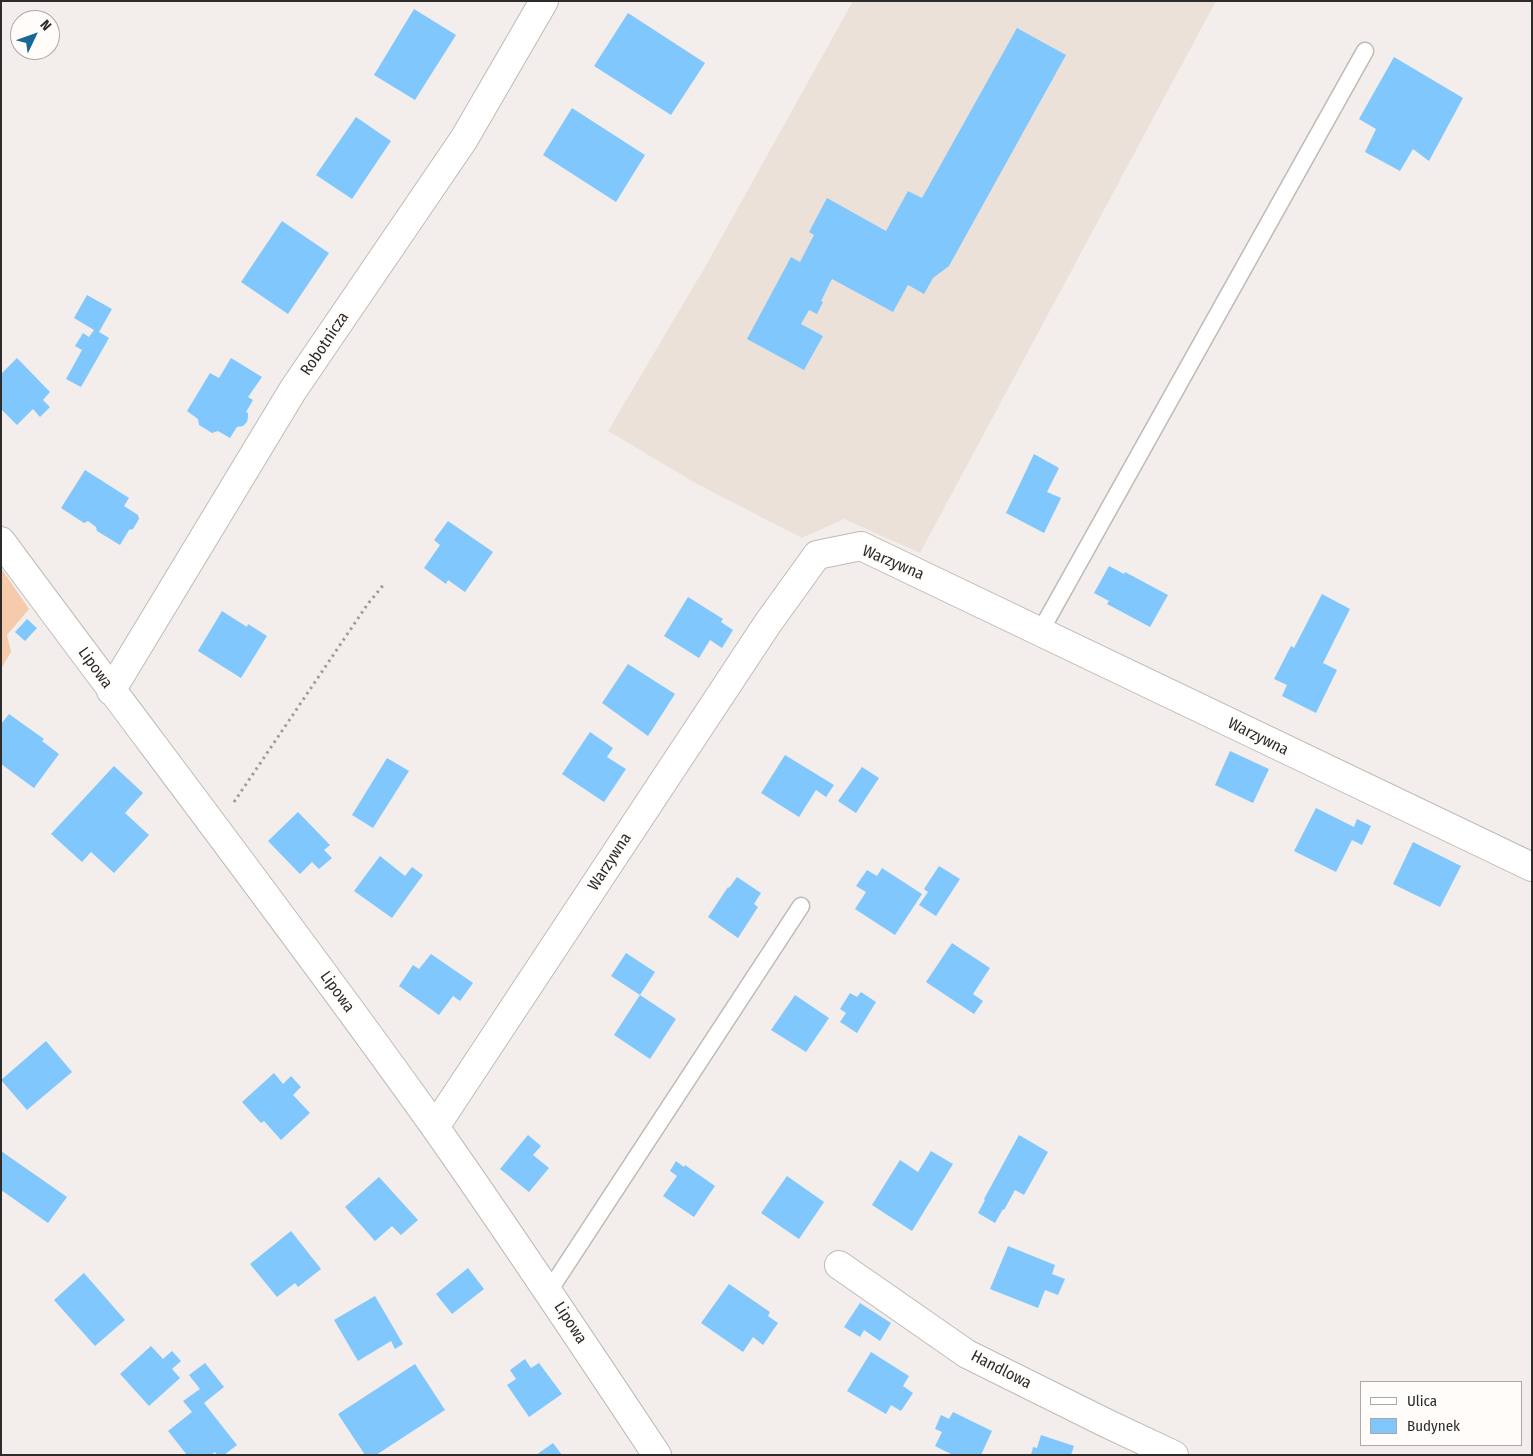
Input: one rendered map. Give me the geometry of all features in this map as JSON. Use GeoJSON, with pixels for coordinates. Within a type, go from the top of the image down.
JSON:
{"type":"FeatureCollection","features":[{"type":"Feature","properties":{"kind":"street","name":"Robotnicza"},"geometry":{"type":"LineString","coordinates":[[112,690],[293,390],[464,139],[544,1]]}},
{"type":"Feature","properties":{"kind":"street","name":"Lipowa"},"geometry":{"type":"LineString","coordinates":[[1,541],[435,1127],[548,1291],[657,1455]]}},
{"type":"Feature","properties":{"kind":"street","name":"Warzywna"},"geometry":{"type":"LineString","coordinates":[[435,1127],[768,623],[817,555],[861,546],[1532,867]]}},
{"type":"Feature","properties":{"kind":"street","name":"Handlowa"},"geometry":{"type":"LineString","coordinates":[[839,1265],[967,1354],[1174,1455]]}},
{"type":"Feature","properties":{"kind":"lane"},"geometry":{"type":"LineString","coordinates":[[1040,632],[1365,51]]}},
{"type":"Feature","properties":{"kind":"lane"},"geometry":{"type":"LineString","coordinates":[[548,1291],[801,906]]}},
{"type":"Feature","properties":{"kind":"path"},"geometry":{"type":"LineString","coordinates":[[216,829],[367,605],[385,583]]}},
{"type":"Feature","properties":{"kind":"shaded area"},"geometry":{"type":"Polygon","coordinates":[[[853,1],[1216,1],[920,553],[844,519],[802,538],[697,484],[608,431],[705,267],[853,1]]]}},
{"type":"Feature","properties":{"kind":"shaded area"},"geometry":{"type":"Polygon","coordinates":[[[1,568],[29,609],[7,635],[11,652],[1,669],[1,568]]]}},
{"type":"Feature","properties":{"kind":"building"},"geometry":{"type":"Polygon","coordinates":[[[414,9],[456,35],[415,100],[374,75],[414,9]]]}},
{"type":"Feature","properties":{"kind":"building"},"geometry":{"type":"Polygon","coordinates":[[[628,13],[705,63],[671,115],[594,66],[628,13]]]}},
{"type":"Feature","properties":{"kind":"building"},"geometry":{"type":"Polygon","coordinates":[[[1017,28],[1066,55],[949,266],[933,278],[924,294],[908,285],[893,312],[832,279],[817,314],[809,310],[801,324],[823,336],[804,370],[747,339],[791,257],[800,262],[814,235],[809,232],[827,198],[886,231],[908,191],[922,198],[1017,28]]]}},
{"type":"Feature","properties":{"kind":"building"},"geometry":{"type":"Polygon","coordinates":[[[1394,57],[1463,98],[1429,161],[1413,149],[1400,171],[1365,152],[1376,129],[1359,119],[1394,57]]]}},
{"type":"Feature","properties":{"kind":"building"},"geometry":{"type":"Polygon","coordinates":[[[572,108],[645,155],[616,202],[543,155],[572,108]]]}},
{"type":"Feature","properties":{"kind":"building"},"geometry":{"type":"Polygon","coordinates":[[[356,117],[391,141],[352,199],[316,175],[356,117]]]}},
{"type":"Feature","properties":{"kind":"building"},"geometry":{"type":"Polygon","coordinates":[[[282,221],[329,253],[288,314],[241,282],[282,221]]]}},
{"type":"Feature","properties":{"kind":"building"},"geometry":{"type":"Polygon","coordinates":[[[87,295],[112,309],[99,332],[109,338],[81,387],[66,379],[82,350],[75,346],[83,333],[89,337],[94,330],[74,318],[87,295]]]}},
{"type":"Feature","properties":{"kind":"building"},"geometry":{"type":"Polygon","coordinates":[[[17,358],[50,392],[43,400],[50,407],[40,417],[33,409],[17,425],[1,409],[1,374],[17,358]]]}},
{"type":"Feature","properties":{"kind":"building"},"geometry":{"type":"Polygon","coordinates":[[[231,358],[262,377],[248,397],[253,400],[246,412],[248,413],[247,422],[243,426],[237,427],[230,438],[218,431],[212,433],[199,425],[198,419],[187,411],[210,373],[219,378],[231,358]]]}},
{"type":"Feature","properties":{"kind":"building"},"geometry":{"type":"Polygon","coordinates":[[[1034,454],[1059,468],[1047,492],[1061,498],[1044,533],[1006,513],[1034,454]]]}},
{"type":"Feature","properties":{"kind":"building"},"geometry":{"type":"Polygon","coordinates":[[[85,470],[129,498],[124,506],[138,515],[139,519],[133,529],[129,530],[120,545],[97,531],[96,527],[88,521],[84,523],[61,508],[85,470]]]}},
{"type":"Feature","properties":{"kind":"building"},"geometry":{"type":"Polygon","coordinates":[[[448,521],[493,552],[465,592],[448,580],[446,584],[424,568],[440,545],[434,540],[448,521]]]}},
{"type":"Feature","properties":{"kind":"building"},"geometry":{"type":"Polygon","coordinates":[[[1109,566],[1124,574],[1125,572],[1168,595],[1150,627],[1107,604],[1109,601],[1094,593],[1109,566]]]}},
{"type":"Feature","properties":{"kind":"building"},"geometry":{"type":"Polygon","coordinates":[[[1322,594],[1350,609],[1323,663],[1337,670],[1316,713],[1282,696],[1287,685],[1274,679],[1291,646],[1294,648],[1322,594]]]}},
{"type":"Feature","properties":{"kind":"building"},"geometry":{"type":"Polygon","coordinates":[[[688,597],[723,619],[721,622],[733,630],[722,648],[710,640],[699,658],[664,636],[688,597]]]}},
{"type":"Feature","properties":{"kind":"building"},"geometry":{"type":"Polygon","coordinates":[[[222,611],[247,627],[248,624],[267,636],[241,678],[198,651],[222,611]]]}},
{"type":"Feature","properties":{"kind":"building"},"geometry":{"type":"Polygon","coordinates":[[[27,619],[37,628],[25,641],[15,632],[27,619]]]}},
{"type":"Feature","properties":{"kind":"building"},"geometry":{"type":"Polygon","coordinates":[[[628,664],[675,694],[648,736],[602,703],[628,664]]]}},
{"type":"Feature","properties":{"kind":"building"},"geometry":{"type":"Polygon","coordinates":[[[9,714],[44,739],[42,741],[59,754],[34,788],[1,764],[1,724],[9,714]]]}},
{"type":"Feature","properties":{"kind":"building"},"geometry":{"type":"Polygon","coordinates":[[[590,732],[613,748],[607,757],[626,769],[604,802],[562,774],[590,732]]]}},
{"type":"Feature","properties":{"kind":"building"},"geometry":{"type":"Polygon","coordinates":[[[1230,751],[1269,769],[1253,803],[1215,785],[1230,751]]]}},
{"type":"Feature","properties":{"kind":"building"},"geometry":{"type":"Polygon","coordinates":[[[785,755],[834,785],[826,797],[816,790],[799,817],[761,793],[785,755]]]}},
{"type":"Feature","properties":{"kind":"building"},"geometry":{"type":"Polygon","coordinates":[[[387,758],[409,771],[373,828],[352,815],[387,758]]]}},
{"type":"Feature","properties":{"kind":"building"},"geometry":{"type":"Polygon","coordinates":[[[114,766],[143,793],[125,813],[149,835],[114,873],[91,852],[82,862],[51,834],[114,766]]]}},
{"type":"Feature","properties":{"kind":"building"},"geometry":{"type":"Polygon","coordinates":[[[862,767],[879,778],[856,813],[838,801],[862,767]]]}},
{"type":"Feature","properties":{"kind":"building"},"geometry":{"type":"Polygon","coordinates":[[[1316,808],[1354,827],[1357,819],[1371,826],[1362,845],[1352,840],[1336,872],[1294,851],[1316,808]]]}},
{"type":"Feature","properties":{"kind":"building"},"geometry":{"type":"Polygon","coordinates":[[[298,812],[330,845],[324,850],[332,858],[319,869],[312,862],[300,874],[268,841],[298,812]]]}},
{"type":"Feature","properties":{"kind":"building"},"geometry":{"type":"Polygon","coordinates":[[[1413,842],[1461,866],[1440,907],[1393,884],[1413,842]]]}},
{"type":"Feature","properties":{"kind":"building"},"geometry":{"type":"Polygon","coordinates":[[[380,856],[405,876],[412,867],[423,875],[392,918],[354,891],[380,856]]]}},
{"type":"Feature","properties":{"kind":"building"},"geometry":{"type":"Polygon","coordinates":[[[939,866],[960,879],[936,916],[919,905],[928,892],[924,889],[939,866]]]}},
{"type":"Feature","properties":{"kind":"building"},"geometry":{"type":"Polygon","coordinates":[[[882,868],[922,894],[895,935],[855,909],[866,892],[856,886],[867,870],[877,876],[882,868]]]}},
{"type":"Feature","properties":{"kind":"building"},"geometry":{"type":"Polygon","coordinates":[[[737,877],[761,893],[754,904],[758,907],[738,938],[708,917],[737,877]]]}},
{"type":"Feature","properties":{"kind":"building"},"geometry":{"type":"Polygon","coordinates":[[[952,943],[990,968],[973,994],[983,1001],[974,1014],[926,982],[952,943]]]}},
{"type":"Feature","properties":{"kind":"building"},"geometry":{"type":"Polygon","coordinates":[[[626,953],[655,972],[640,995],[611,976],[626,953]]]}},
{"type":"Feature","properties":{"kind":"building"},"geometry":{"type":"Polygon","coordinates":[[[431,954],[473,983],[460,1001],[453,996],[439,1015],[399,986],[413,965],[419,969],[431,954]]]}},
{"type":"Feature","properties":{"kind":"building"},"geometry":{"type":"Polygon","coordinates":[[[861,992],[876,1002],[857,1033],[840,1022],[846,1013],[840,1009],[850,993],[857,997],[861,992]]]}},
{"type":"Feature","properties":{"kind":"building"},"geometry":{"type":"Polygon","coordinates":[[[640,995],[676,1019],[650,1059],[614,1035],[640,995]]]}},
{"type":"Feature","properties":{"kind":"building"},"geometry":{"type":"Polygon","coordinates":[[[795,995],[829,1018],[806,1052],[771,1030],[795,995]]]}},
{"type":"Feature","properties":{"kind":"building"},"geometry":{"type":"Polygon","coordinates":[[[46,1041],[72,1072],[27,1110],[1,1080],[46,1041]]]}},
{"type":"Feature","properties":{"kind":"building"},"geometry":{"type":"Polygon","coordinates":[[[274,1073],[283,1084],[291,1076],[301,1087],[293,1095],[310,1113],[281,1140],[264,1121],[261,1123],[242,1102],[274,1073]]]}},
{"type":"Feature","properties":{"kind":"building"},"geometry":{"type":"Polygon","coordinates":[[[528,1135],[541,1146],[533,1155],[549,1168],[529,1192],[500,1169],[528,1135]]]}},
{"type":"Feature","properties":{"kind":"building"},"geometry":{"type":"Polygon","coordinates":[[[1019,1135],[1048,1152],[1024,1195],[1015,1190],[995,1223],[978,1213],[1019,1135]]]}},
{"type":"Feature","properties":{"kind":"building"},"geometry":{"type":"Polygon","coordinates":[[[1,1151],[67,1197],[48,1223],[1,1190],[1,1151]]]}},
{"type":"Feature","properties":{"kind":"building"},"geometry":{"type":"Polygon","coordinates":[[[931,1151],[953,1164],[912,1231],[872,1205],[900,1160],[918,1172],[931,1151]]]}},
{"type":"Feature","properties":{"kind":"building"},"geometry":{"type":"Polygon","coordinates":[[[676,1161],[715,1186],[694,1217],[663,1196],[677,1176],[670,1171],[676,1161]]]}},
{"type":"Feature","properties":{"kind":"building"},"geometry":{"type":"Polygon","coordinates":[[[787,1176],[824,1202],[799,1239],[761,1213],[787,1176]]]}},
{"type":"Feature","properties":{"kind":"building"},"geometry":{"type":"Polygon","coordinates":[[[379,1177],[418,1220],[401,1235],[392,1226],[375,1241],[345,1207],[379,1177]]]}},
{"type":"Feature","properties":{"kind":"building"},"geometry":{"type":"Polygon","coordinates":[[[291,1231],[321,1269],[298,1287],[295,1283],[277,1297],[250,1264],[291,1231]]]}},
{"type":"Feature","properties":{"kind":"building"},"geometry":{"type":"Polygon","coordinates":[[[1008,1246],[1055,1265],[1052,1274],[1065,1279],[1058,1295],[1045,1290],[1038,1308],[990,1289],[1008,1246]]]}},
{"type":"Feature","properties":{"kind":"building"},"geometry":{"type":"Polygon","coordinates":[[[468,1268],[484,1289],[452,1314],[436,1294],[468,1268]]]}},
{"type":"Feature","properties":{"kind":"building"},"geometry":{"type":"Polygon","coordinates":[[[84,1273],[125,1320],[95,1346],[54,1300],[84,1273]]]}},
{"type":"Feature","properties":{"kind":"building"},"geometry":{"type":"Polygon","coordinates":[[[729,1284],[770,1312],[768,1316],[778,1323],[763,1345],[753,1337],[743,1352],[701,1323],[729,1284]]]}},
{"type":"Feature","properties":{"kind":"building"},"geometry":{"type":"Polygon","coordinates":[[[375,1296],[403,1344],[395,1349],[391,1341],[358,1361],[334,1320],[375,1296]]]}},
{"type":"Feature","properties":{"kind":"building"},"geometry":{"type":"Polygon","coordinates":[[[860,1303],[891,1323],[880,1341],[864,1330],[860,1337],[844,1327],[860,1303]]]}},
{"type":"Feature","properties":{"kind":"building"},"geometry":{"type":"Polygon","coordinates":[[[151,1346],[163,1359],[172,1351],[181,1361],[172,1369],[180,1378],[149,1406],[120,1374],[151,1346]]]}},
{"type":"Feature","properties":{"kind":"building"},"geometry":{"type":"Polygon","coordinates":[[[871,1352],[909,1376],[903,1386],[913,1393],[901,1411],[891,1405],[886,1414],[847,1391],[871,1352]]]}},
{"type":"Feature","properties":{"kind":"building"},"geometry":{"type":"Polygon","coordinates":[[[525,1359],[531,1368],[539,1363],[562,1394],[529,1417],[507,1385],[516,1379],[510,1370],[525,1359]]]}},
{"type":"Feature","properties":{"kind":"building"},"geometry":{"type":"Polygon","coordinates":[[[205,1363],[224,1387],[204,1403],[237,1445],[224,1455],[217,1455],[215,1452],[211,1455],[187,1455],[168,1431],[192,1412],[183,1401],[200,1389],[189,1375],[205,1363]]]}},
{"type":"Feature","properties":{"kind":"building"},"geometry":{"type":"Polygon","coordinates":[[[415,1364],[445,1410],[376,1455],[365,1455],[338,1414],[415,1364]]]}},
{"type":"Feature","properties":{"kind":"building"},"geometry":{"type":"Polygon","coordinates":[[[953,1412],[992,1431],[981,1455],[953,1455],[935,1446],[942,1432],[935,1429],[941,1415],[949,1419],[953,1412]]]}},
{"type":"Feature","properties":{"kind":"building"},"geometry":{"type":"Polygon","coordinates":[[[1041,1435],[1074,1446],[1071,1455],[1031,1455],[1033,1447],[1037,1448],[1041,1435]]]}},
{"type":"Feature","properties":{"kind":"building"},"geometry":{"type":"Polygon","coordinates":[[[553,1443],[562,1455],[536,1455],[553,1443]]]}}]}
